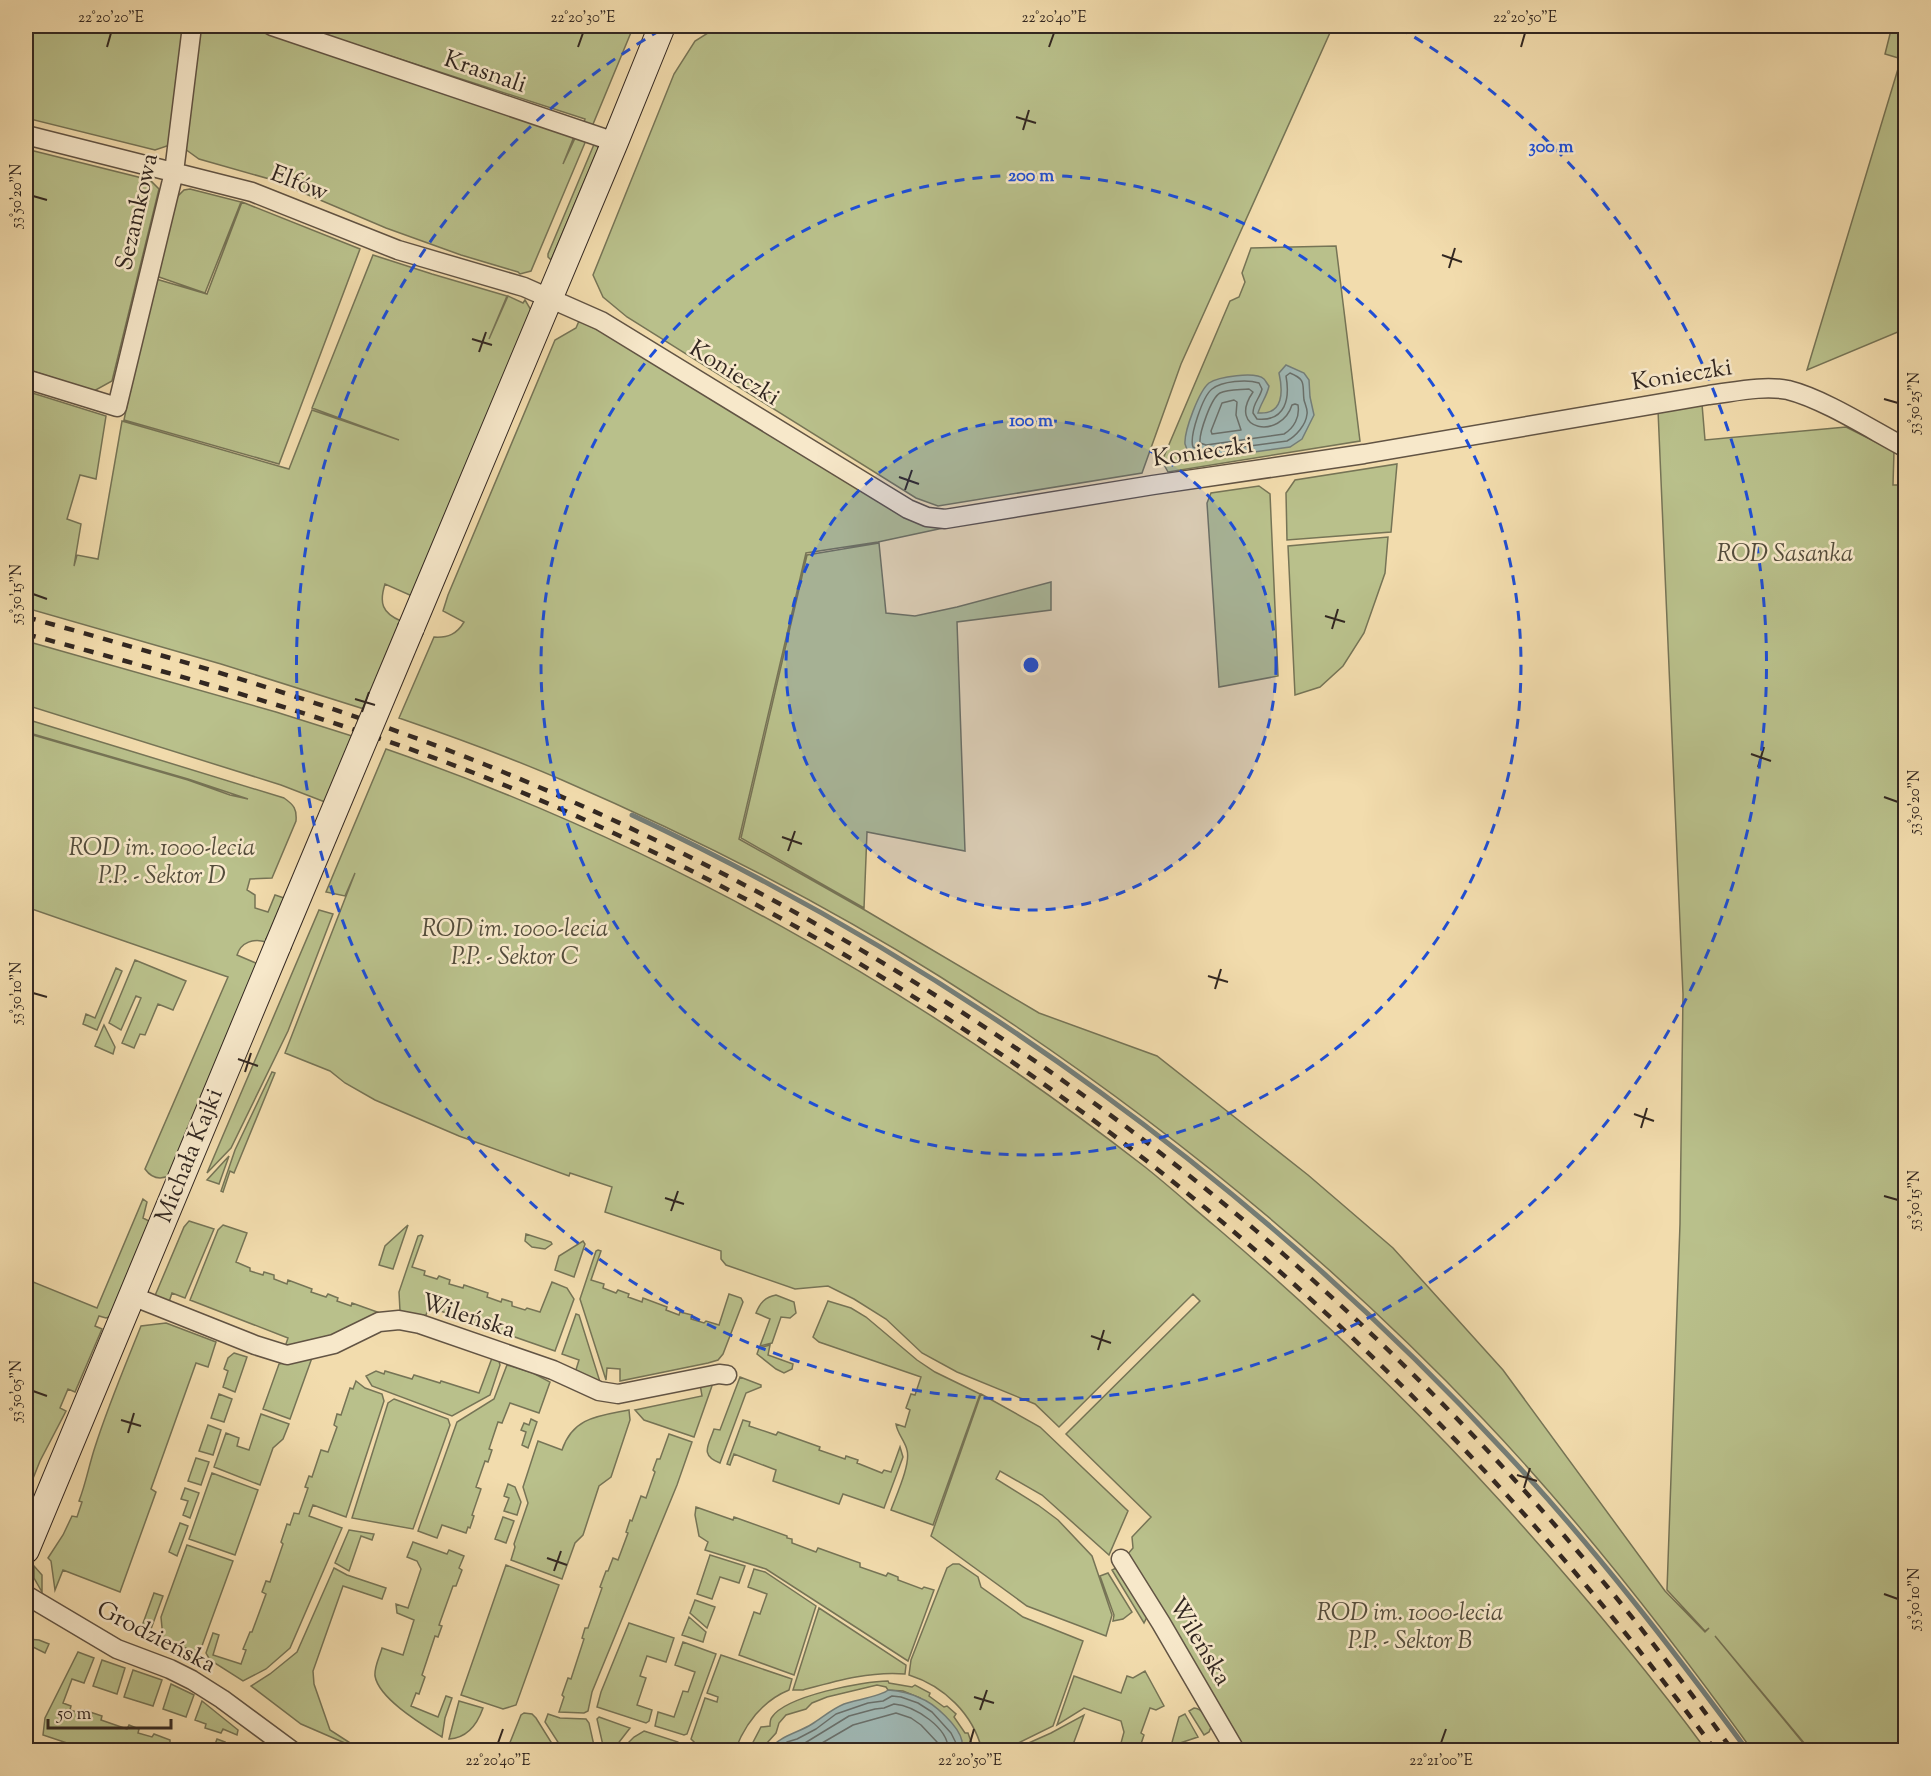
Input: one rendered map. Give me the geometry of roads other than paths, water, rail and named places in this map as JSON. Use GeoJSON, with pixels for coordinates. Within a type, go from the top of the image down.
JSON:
{"type":"FeatureCollection","features":[{"type":"Feature","properties":{"kind":"street","name":"Sezamkowa"},"geometry":{"type":"LineString","coordinates":[[26,379],[117,407],[174,172],[192,26]]}},
{"type":"Feature","properties":{"kind":"street","name":"Krasnali"},"geometry":{"type":"LineString","coordinates":[[272,26],[615,142]]}},
{"type":"Feature","properties":{"kind":"street","name":"Michała Kajki"},"geometry":{"type":"LineString","coordinates":[[26,1550],[662,26]]}},
{"type":"Feature","properties":{"kind":"street"},"geometry":{"type":"LineString","coordinates":[[653,50],[674,26]]}},
{"type":"Feature","properties":{"kind":"street","name":"Elfów"},"geometry":{"type":"LineString","coordinates":[[26,135],[252,192],[398,250],[507,281],[549,298]]}},
{"type":"Feature","properties":{"kind":"street","name":"Konieczki"},"geometry":{"type":"LineString","coordinates":[[549,298],[601,321],[908,509],[927,517],[945,519],[1364,454],[1761,388],[1787,390],[1809,398],[1905,448]]}},
{"type":"Feature","properties":{"kind":"street","name":"Wileńska"},"geometry":{"type":"LineString","coordinates":[[132,1296],[255,1345],[287,1355],[334,1344],[379,1322],[399,1320],[420,1324],[553,1370],[606,1393],[618,1394],[719,1374],[727,1375]]}},
{"type":"Feature","properties":{"kind":"street","name":"Wileńska"},"geometry":{"type":"LineString","coordinates":[[1120,1559],[1161,1623],[1235,1750]]}},
{"type":"Feature","properties":{"kind":"street","name":"Grodzieńska"},"geometry":{"type":"LineString","coordinates":[[26,1595],[117,1648],[192,1680],[222,1699],[291,1750]]}},
{"type":"Feature","properties":{"kind":"water"},"geometry":{"type":"Polygon","coordinates":[[[1286,365],[1304,373],[1309,380],[1314,415],[1302,439],[1290,447],[1204,459],[1188,453],[1185,438],[1190,421],[1201,394],[1209,383],[1236,376],[1253,375],[1264,379],[1269,386],[1258,413],[1267,413],[1277,406],[1280,400],[1279,373],[1286,365]]]}},
{"type":"Feature","properties":{"kind":"water"},"geometry":{"type":"Polygon","coordinates":[[[888,1690],[912,1695],[939,1710],[960,1735],[961,1750],[769,1750],[778,1741],[807,1727],[840,1706],[888,1690]]]}},
{"type":"Feature","properties":{"kind":"waterway"},"geometry":{"type":"LineString","coordinates":[[632,815],[754,876],[872,942],[988,1014],[1099,1092],[1207,1174],[1311,1262],[1410,1354],[1505,1452],[1630,1598],[1747,1750]]}},
{"type":"Feature","properties":{"kind":"railway"},"geometry":{"type":"LineString","coordinates":[[26,617],[315,703],[486,765],[670,847],[848,942],[1018,1049],[1180,1168],[1333,1298],[1476,1439],[1610,1590],[1732,1750]]}},
{"type":"Feature","properties":{"kind":"railway"},"geometry":{"type":"LineString","coordinates":[[26,634],[214,686],[338,724],[400,745],[521,792],[697,874],[866,968],[1028,1073],[1183,1190],[1329,1316],[1467,1452],[1596,1597],[1715,1750]]}},
{"type":"Feature","properties":{"kind":"park label","name":"ROD Sasanka"},"geometry":{"type":"Point","coordinates":[1785,555]}},
{"type":"Feature","properties":{"kind":"park label","name":"ROD im. 1000-lecia P.P. - Sektor D"},"geometry":{"type":"Point","coordinates":[162,863]}},
{"type":"Feature","properties":{"kind":"park label","name":"ROD im. 1000-lecia P.P. - Sektor C"},"geometry":{"type":"Point","coordinates":[515,944]}},
{"type":"Feature","properties":{"kind":"park label","name":"ROD im. 1000-lecia P.P. - Sektor B"},"geometry":{"type":"Point","coordinates":[1410,1628]}}]}
